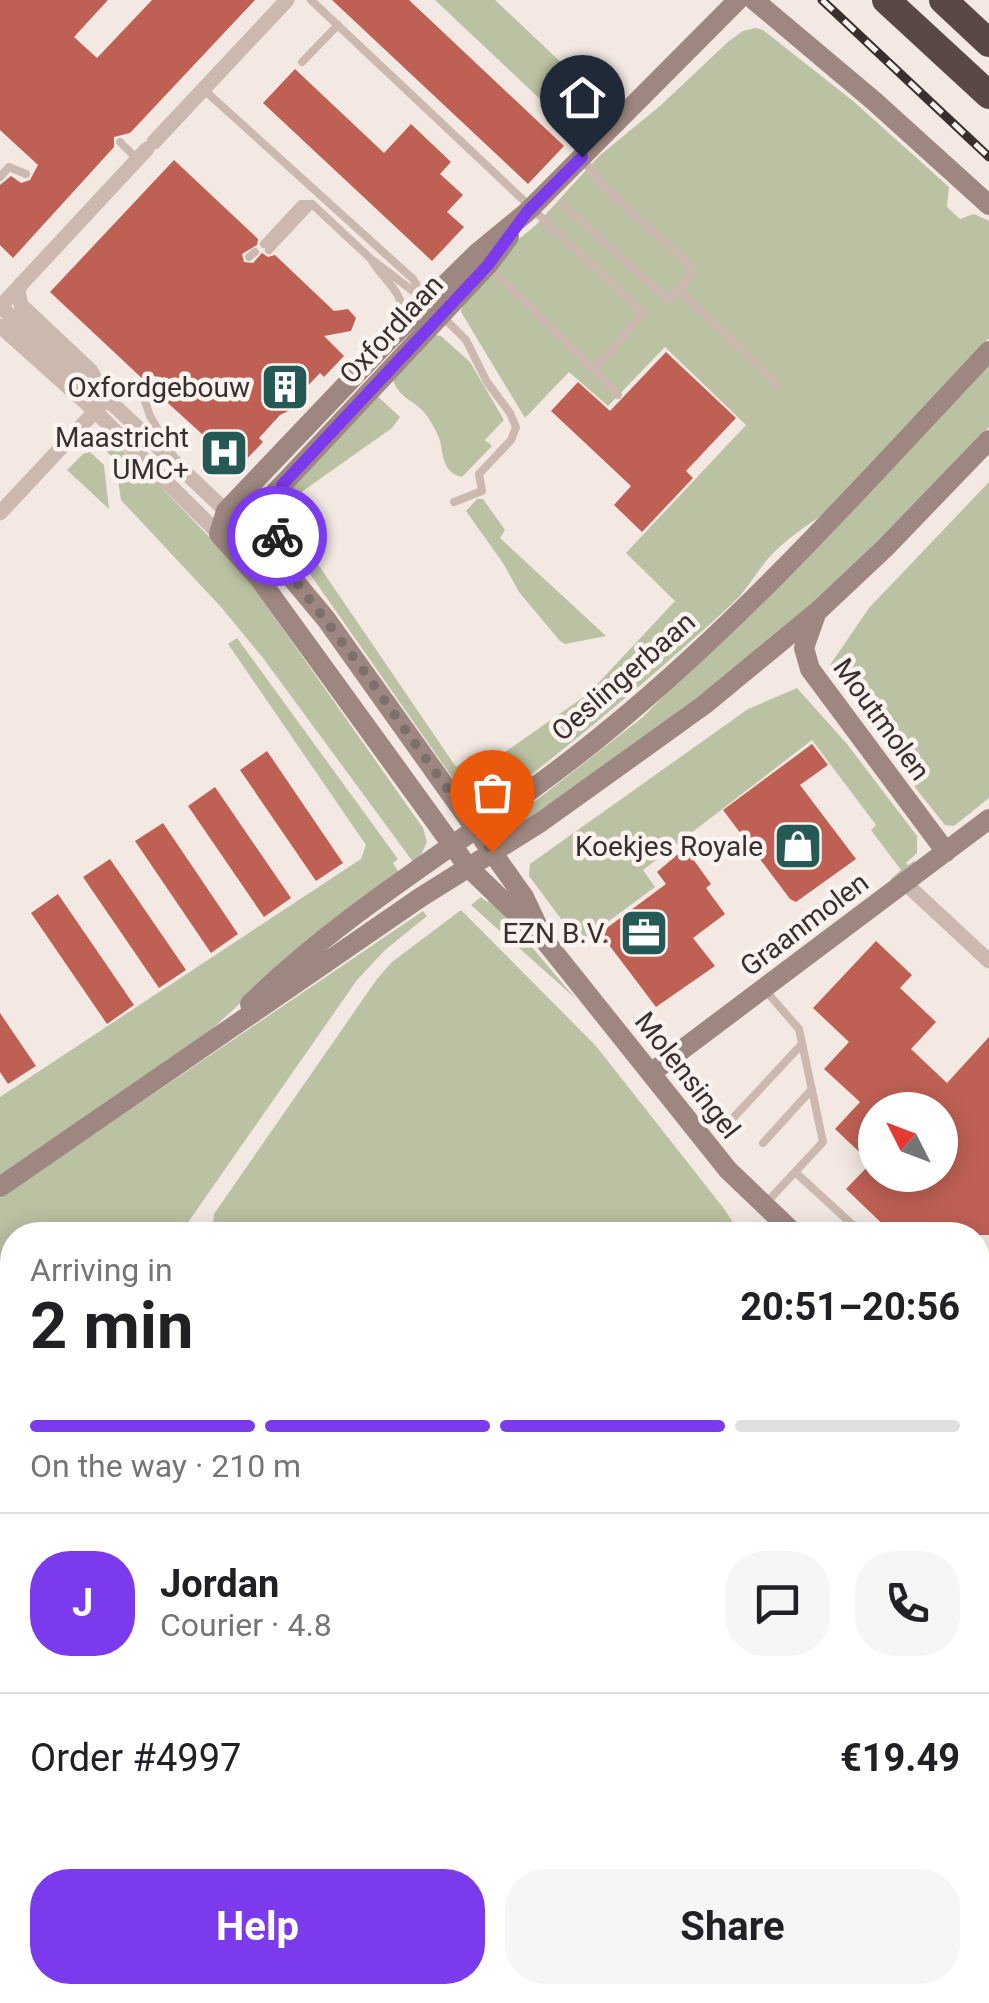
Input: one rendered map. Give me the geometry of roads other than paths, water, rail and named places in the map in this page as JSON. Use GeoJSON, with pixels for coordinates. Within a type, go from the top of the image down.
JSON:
{"type":"FeatureCollection","features":[{"type":"Feature","properties":{"kind":"highway"},"geometry":{"type":"LineString","coordinates":[[886,0],[989,95]]}},
{"type":"Feature","properties":{"kind":"highway"},"geometry":{"type":"LineString","coordinates":[[943,0],[989,43]]}},
{"type":"Feature","properties":{"kind":"street"},"geometry":{"type":"LineString","coordinates":[[218,534],[100,405],[0,306],[287,0]]}},
{"type":"Feature","properties":{"kind":"street","name":"Oxfordlaan"},"geometry":{"type":"LineString","coordinates":[[235,517],[283,484],[434,309],[738,0]]}},
{"type":"Feature","properties":{"kind":"street"},"geometry":{"type":"LineString","coordinates":[[754,0],[989,205]]}},
{"type":"Feature","properties":{"kind":"street"},"geometry":{"type":"LineString","coordinates":[[21,284],[18,291],[22,306],[91,371],[100,405]]}},
{"type":"Feature","properties":{"kind":"street","name":"Oxfordlaan"},"geometry":{"type":"LineString","coordinates":[[218,534],[385,344],[434,309]]}},
{"type":"Feature","properties":{"kind":"street"},"geometry":{"type":"LineString","coordinates":[[0,326],[235,517]]}},
{"type":"Feature","properties":{"kind":"street","name":"Oeslingerbaan"},"geometry":{"type":"LineString","coordinates":[[214,1041],[314,946],[516,801],[659,687],[815,536],[989,351]]}},
{"type":"Feature","properties":{"kind":"street"},"geometry":{"type":"LineString","coordinates":[[0,513],[100,405]]}},
{"type":"Feature","properties":{"kind":"street","name":"Oeslingerbaan"},"geometry":{"type":"LineString","coordinates":[[0,1188],[468,866],[588,790],[704,705],[818,610],[989,440]]}},
{"type":"Feature","properties":{"kind":"street"},"geometry":{"type":"LineString","coordinates":[[283,484],[272,511],[285,567]]}},
{"type":"Feature","properties":{"kind":"street","name":"Molensingel"},"geometry":{"type":"LineString","coordinates":[[235,517],[285,567],[450,792],[524,898],[544,942]]}},
{"type":"Feature","properties":{"kind":"street","name":"Molensingel"},"geometry":{"type":"LineString","coordinates":[[218,534],[258,576],[453,848],[544,942],[728,1170],[782,1222]]}},
{"type":"Feature","properties":{"kind":"street","name":"Moutmolen"},"geometry":{"type":"LineString","coordinates":[[818,610],[804,648],[810,668],[946,852]]}},
{"type":"Feature","properties":{"kind":"street"},"geometry":{"type":"LineString","coordinates":[[450,792],[466,804],[486,809],[516,801]]}},
{"type":"Feature","properties":{"kind":"street","name":"Graanmolen"},"geometry":{"type":"LineString","coordinates":[[651,1073],[989,818]]}},
{"type":"Feature","properties":{"kind":"street"},"geometry":{"type":"LineString","coordinates":[[905,883],[989,961]]}},
{"type":"Feature","properties":{"kind":"lane"},"geometry":{"type":"LineString","coordinates":[[311,0],[642,312],[594,370]]}},
{"type":"Feature","properties":{"kind":"lane"},"geometry":{"type":"LineString","coordinates":[[302,62],[338,25]]}},
{"type":"Feature","properties":{"kind":"lane"},"geometry":{"type":"LineString","coordinates":[[204,89],[414,279],[434,309]]}},
{"type":"Feature","properties":{"kind":"lane"},"geometry":{"type":"LineString","coordinates":[[120,142],[146,150]]}},
{"type":"Feature","properties":{"kind":"lane"},"geometry":{"type":"LineString","coordinates":[[563,205],[668,300],[688,280],[692,266],[596,179],[582,157]]}},
{"type":"Feature","properties":{"kind":"lane"},"geometry":{"type":"LineString","coordinates":[[0,177],[9,167],[26,174]]}},
{"type":"Feature","properties":{"kind":"lane"},"geometry":{"type":"LineString","coordinates":[[266,247],[301,204],[312,204],[466,340],[486,382],[516,427],[511,440],[479,474],[482,491],[454,502]]}},
{"type":"Feature","properties":{"kind":"lane"},"geometry":{"type":"LineString","coordinates":[[371,259],[403,304],[402,318],[385,344]]}},
{"type":"Feature","properties":{"kind":"lane"},"geometry":{"type":"LineString","coordinates":[[482,260],[618,395]]}},
{"type":"Feature","properties":{"kind":"lane"},"geometry":{"type":"LineString","coordinates":[[678,290],[777,384]]}},
{"type":"Feature","properties":{"kind":"lane"},"geometry":{"type":"LineString","coordinates":[[156,383],[145,402],[183,472]]}},
{"type":"Feature","properties":{"kind":"lane"},"geometry":{"type":"LineString","coordinates":[[764,989],[799,1029],[823,1142],[764,1205]]}},
{"type":"Feature","properties":{"kind":"lane"},"geometry":{"type":"LineString","coordinates":[[734,1117],[802,1044]]}},
{"type":"Feature","properties":{"kind":"lane"},"geometry":{"type":"LineString","coordinates":[[763,1143],[812,1089]]}},
{"type":"Feature","properties":{"kind":"lane"},"geometry":{"type":"LineString","coordinates":[[796,1172],[850,1222]]}},
{"type":"Feature","properties":{"kind":"railway"},"geometry":{"type":"LineString","coordinates":[[822,0],[989,157]]}},
{"type":"Feature","properties":{"kind":"place","name":"Oxfordgebouw"},"geometry":{"type":"Point","coordinates":[285,387]}},
{"type":"Feature","properties":{"kind":"place","name":"Maastricht UMC+"},"geometry":{"type":"Point","coordinates":[224,453]}},
{"type":"Feature","properties":{"kind":"place","name":"Koekjes Royale"},"geometry":{"type":"Point","coordinates":[798,846]}},
{"type":"Feature","properties":{"kind":"place","name":"EZN B.V."},"geometry":{"type":"Point","coordinates":[644,933]}}]}
